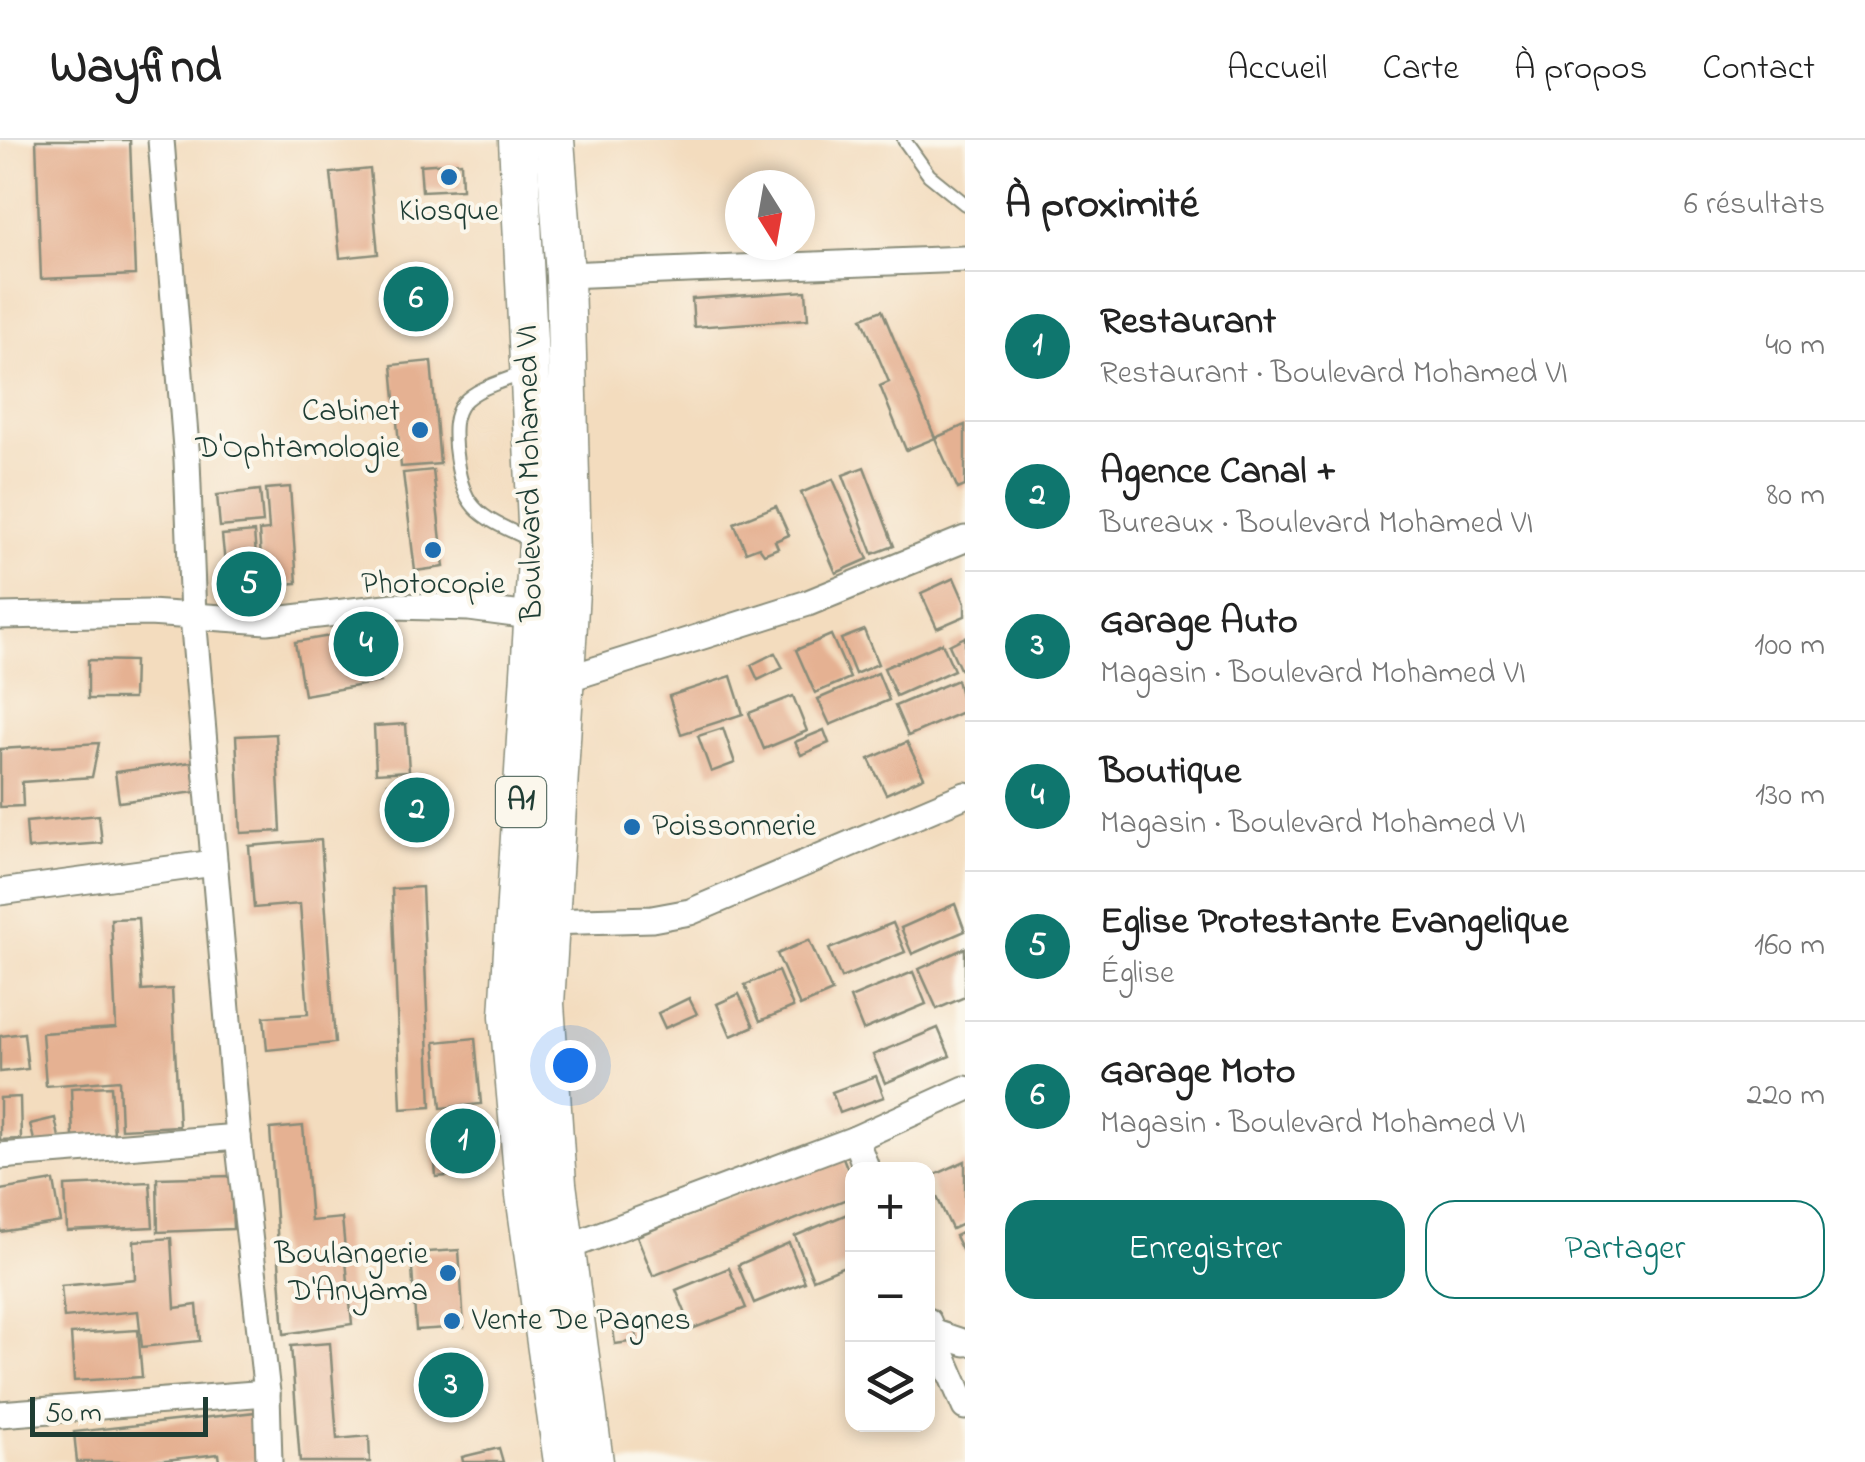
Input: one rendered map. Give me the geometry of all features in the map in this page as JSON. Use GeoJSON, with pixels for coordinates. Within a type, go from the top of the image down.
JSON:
{"type":"FeatureCollection","features":[{"type":"Feature","properties":{"kind":"main road","name":"Boulevard Mohamed VI"},"geometry":{"type":"LineString","coordinates":[[518,140],[531,370],[552,448],[572,558],[546,922],[545,1004],[565,1248],[594,1462]]}},
{"type":"Feature","properties":{"kind":"main road","name":"Boulevard Mohamed VI"},"geometry":{"type":"LineString","coordinates":[[555,140],[565,275],[552,448],[538,543],[509,1016],[525,1195],[563,1462]]}},
{"type":"Feature","properties":{"kind":"street"},"geometry":{"type":"LineString","coordinates":[[161,140],[187,460],[192,616],[238,1137],[267,1393],[269,1462]]}},
{"type":"Feature","properties":{"kind":"street"},"geometry":{"type":"LineString","coordinates":[[565,275],[965,259]]}},
{"type":"Feature","properties":{"kind":"street"},"geometry":{"type":"LineString","coordinates":[[566,679],[808,603],[965,539]]}},
{"type":"Feature","properties":{"kind":"street"},"geometry":{"type":"LineString","coordinates":[[0,616],[192,616],[267,621],[395,606],[468,608],[536,617]]}},
{"type":"Feature","properties":{"kind":"street"},"geometry":{"type":"LineString","coordinates":[[546,922],[652,919],[690,912],[965,796]]}},
{"type":"Feature","properties":{"kind":"street"},"geometry":{"type":"LineString","coordinates":[[0,892],[214,864]]}},
{"type":"Feature","properties":{"kind":"street"},"geometry":{"type":"LineString","coordinates":[[565,1248],[855,1139],[965,1089]]}},
{"type":"Feature","properties":{"kind":"street"},"geometry":{"type":"LineString","coordinates":[[0,1156],[238,1137]]}},
{"type":"Feature","properties":{"kind":"street"},"geometry":{"type":"LineString","coordinates":[[855,1139],[865,1162]]}},
{"type":"Feature","properties":{"kind":"street"},"geometry":{"type":"LineString","coordinates":[[935,1329],[965,1344]]}},
{"type":"Feature","properties":{"kind":"street"},"geometry":{"type":"LineString","coordinates":[[935,1338],[965,1408]]}},
{"type":"Feature","properties":{"kind":"street"},"geometry":{"type":"LineString","coordinates":[[0,1414],[267,1393]]}},
{"type":"Feature","properties":{"kind":"lane"},"geometry":{"type":"LineString","coordinates":[[904,140],[929,175],[965,204]]}},
{"type":"Feature","properties":{"kind":"lane"},"geometry":{"type":"LineString","coordinates":[[531,370],[472,396],[461,405],[453,427],[460,488],[470,506],[490,522],[538,543]]}},
{"type":"Feature","properties":{"kind":"building"},"geometry":{"type":"Polygon","coordinates":[[[36,140],[130,140],[135,275],[41,279],[36,140]]]}},
{"type":"Feature","properties":{"kind":"building"},"geometry":{"type":"Polygon","coordinates":[[[461,162],[462,189],[422,191],[420,165],[461,162]]]}},
{"type":"Feature","properties":{"kind":"building"},"geometry":{"type":"Polygon","coordinates":[[[370,169],[378,254],[340,258],[331,173],[370,169]]]}},
{"type":"Feature","properties":{"kind":"building"},"geometry":{"type":"Polygon","coordinates":[[[806,291],[808,319],[694,327],[692,299],[806,291]]]}},
{"type":"Feature","properties":{"kind":"building"},"geometry":{"type":"Polygon","coordinates":[[[882,310],[935,438],[906,450],[880,386],[889,382],[862,318],[882,310]]]}},
{"type":"Feature","properties":{"kind":"building"},"geometry":{"type":"Polygon","coordinates":[[[431,361],[440,464],[401,467],[392,365],[431,361]]]}},
{"type":"Feature","properties":{"kind":"building"},"geometry":{"type":"Polygon","coordinates":[[[965,425],[965,486],[958,489],[935,438],[965,425]]]}},
{"type":"Feature","properties":{"kind":"building"},"geometry":{"type":"Polygon","coordinates":[[[864,467],[894,546],[873,554],[843,475],[864,467]]]}},
{"type":"Feature","properties":{"kind":"building"},"geometry":{"type":"Polygon","coordinates":[[[433,470],[444,567],[415,571],[403,473],[433,470]]]}},
{"type":"Feature","properties":{"kind":"building"},"geometry":{"type":"Polygon","coordinates":[[[833,479],[868,559],[836,573],[801,493],[833,479]]]}},
{"type":"Feature","properties":{"kind":"building"},"geometry":{"type":"Polygon","coordinates":[[[290,487],[297,583],[263,585],[259,531],[269,530],[266,489],[290,487]]]}},
{"type":"Feature","properties":{"kind":"building"},"geometry":{"type":"Polygon","coordinates":[[[260,490],[263,523],[220,527],[217,495],[260,490]]]}},
{"type":"Feature","properties":{"kind":"building"},"geometry":{"type":"Polygon","coordinates":[[[776,506],[789,535],[775,541],[778,548],[764,554],[759,547],[746,552],[734,523],[776,506]]]}},
{"type":"Feature","properties":{"kind":"building"},"geometry":{"type":"Polygon","coordinates":[[[254,532],[259,591],[228,594],[222,535],[254,532]]]}},
{"type":"Feature","properties":{"kind":"building"},"geometry":{"type":"Polygon","coordinates":[[[954,578],[965,603],[965,616],[937,628],[921,593],[954,578]]]}},
{"type":"Feature","properties":{"kind":"building"},"geometry":{"type":"Polygon","coordinates":[[[371,629],[380,682],[304,695],[295,642],[371,629]]]}},
{"type":"Feature","properties":{"kind":"building"},"geometry":{"type":"Polygon","coordinates":[[[864,630],[878,664],[855,674],[841,639],[864,630]]]}},
{"type":"Feature","properties":{"kind":"building"},"geometry":{"type":"Polygon","coordinates":[[[831,635],[850,678],[815,693],[796,650],[831,635]]]}},
{"type":"Feature","properties":{"kind":"building"},"geometry":{"type":"Polygon","coordinates":[[[965,637],[965,666],[960,669],[949,645],[965,637]]]}},
{"type":"Feature","properties":{"kind":"building"},"geometry":{"type":"Polygon","coordinates":[[[942,643],[954,670],[896,696],[884,668],[942,643]]]}},
{"type":"Feature","properties":{"kind":"building"},"geometry":{"type":"Polygon","coordinates":[[[775,653],[783,668],[758,680],[751,665],[775,653]]]}},
{"type":"Feature","properties":{"kind":"building"},"geometry":{"type":"Polygon","coordinates":[[[88,660],[134,661],[133,699],[88,699],[88,660]]]}},
{"type":"Feature","properties":{"kind":"building"},"geometry":{"type":"Polygon","coordinates":[[[878,673],[889,700],[830,725],[818,699],[878,673]]]}},
{"type":"Feature","properties":{"kind":"building"},"geometry":{"type":"Polygon","coordinates":[[[731,676],[743,714],[681,734],[669,696],[731,676]]]}},
{"type":"Feature","properties":{"kind":"building"},"geometry":{"type":"Polygon","coordinates":[[[957,680],[965,711],[908,736],[895,706],[957,680]]]}},
{"type":"Feature","properties":{"kind":"building"},"geometry":{"type":"Polygon","coordinates":[[[793,696],[807,731],[764,749],[749,713],[793,696]]]}},
{"type":"Feature","properties":{"kind":"building"},"geometry":{"type":"Polygon","coordinates":[[[406,724],[409,771],[376,773],[374,726],[406,724]]]}},
{"type":"Feature","properties":{"kind":"building"},"geometry":{"type":"Polygon","coordinates":[[[723,728],[735,763],[711,772],[698,736],[723,728]]]}},
{"type":"Feature","properties":{"kind":"building"},"geometry":{"type":"Polygon","coordinates":[[[824,730],[829,743],[801,755],[795,742],[824,730]]]}},
{"type":"Feature","properties":{"kind":"building"},"geometry":{"type":"Polygon","coordinates":[[[276,734],[281,831],[241,833],[236,736],[276,734]]]}},
{"type":"Feature","properties":{"kind":"building"},"geometry":{"type":"Polygon","coordinates":[[[907,742],[924,777],[886,794],[869,759],[907,742]]]}},
{"type":"Feature","properties":{"kind":"building"},"geometry":{"type":"Polygon","coordinates":[[[99,743],[92,777],[22,782],[23,806],[0,807],[0,749],[99,743]]]}},
{"type":"Feature","properties":{"kind":"building"},"geometry":{"type":"Polygon","coordinates":[[[192,762],[196,792],[119,802],[115,772],[192,762]]]}},
{"type":"Feature","properties":{"kind":"building"},"geometry":{"type":"Polygon","coordinates":[[[422,777],[427,814],[393,820],[388,783],[422,777]]]}},
{"type":"Feature","properties":{"kind":"building"},"geometry":{"type":"Polygon","coordinates":[[[99,815],[102,843],[28,849],[26,822],[99,815]]]}},
{"type":"Feature","properties":{"kind":"building"},"geometry":{"type":"Polygon","coordinates":[[[321,840],[335,1043],[267,1050],[264,1017],[308,1014],[300,904],[254,908],[249,846],[321,840]]]}},
{"type":"Feature","properties":{"kind":"building"},"geometry":{"type":"Polygon","coordinates":[[[422,887],[431,1107],[401,1109],[392,889],[422,887]]]}},
{"type":"Feature","properties":{"kind":"building"},"geometry":{"type":"Polygon","coordinates":[[[955,904],[965,931],[912,954],[901,928],[955,904]]]}},
{"type":"Feature","properties":{"kind":"building"},"geometry":{"type":"Polygon","coordinates":[[[138,918],[142,991],[172,989],[179,1126],[121,1129],[119,1080],[46,1086],[42,1033],[116,1028],[111,919],[138,918]]]}},
{"type":"Feature","properties":{"kind":"building"},"geometry":{"type":"Polygon","coordinates":[[[893,923],[905,952],[841,978],[829,949],[893,923]]]}},
{"type":"Feature","properties":{"kind":"building"},"geometry":{"type":"Polygon","coordinates":[[[809,940],[832,992],[800,1006],[777,954],[809,940]]]}},
{"type":"Feature","properties":{"kind":"building"},"geometry":{"type":"Polygon","coordinates":[[[965,948],[965,997],[937,1009],[919,969],[965,948]]]}},
{"type":"Feature","properties":{"kind":"building"},"geometry":{"type":"Polygon","coordinates":[[[778,971],[793,1007],[760,1021],[745,985],[778,971]]]}},
{"type":"Feature","properties":{"kind":"building"},"geometry":{"type":"Polygon","coordinates":[[[913,972],[926,1004],[863,1030],[850,998],[913,972]]]}},
{"type":"Feature","properties":{"kind":"building"},"geometry":{"type":"Polygon","coordinates":[[[739,994],[754,1026],[731,1036],[717,1004],[739,994]]]}},
{"type":"Feature","properties":{"kind":"building"},"geometry":{"type":"Polygon","coordinates":[[[689,998],[697,1014],[665,1028],[658,1013],[689,998]]]}},
{"type":"Feature","properties":{"kind":"building"},"geometry":{"type":"Polygon","coordinates":[[[938,1028],[950,1056],[885,1083],[873,1055],[938,1028]]]}},
{"type":"Feature","properties":{"kind":"building"},"geometry":{"type":"Polygon","coordinates":[[[24,1033],[28,1069],[0,1072],[0,1036],[24,1033]]]}},
{"type":"Feature","properties":{"kind":"building"},"geometry":{"type":"Polygon","coordinates":[[[475,1038],[481,1104],[441,1108],[435,1042],[475,1038]]]}},
{"type":"Feature","properties":{"kind":"building"},"geometry":{"type":"Polygon","coordinates":[[[876,1076],[884,1097],[840,1113],[832,1092],[876,1076]]]}},
{"type":"Feature","properties":{"kind":"building"},"geometry":{"type":"Polygon","coordinates":[[[111,1086],[114,1134],[73,1137],[71,1088],[111,1086]]]}},
{"type":"Feature","properties":{"kind":"building"},"geometry":{"type":"Polygon","coordinates":[[[20,1097],[21,1139],[0,1140],[0,1098],[20,1097]]]}},
{"type":"Feature","properties":{"kind":"building"},"geometry":{"type":"Polygon","coordinates":[[[55,1118],[60,1142],[36,1148],[30,1124],[55,1118]]]}},
{"type":"Feature","properties":{"kind":"building"},"geometry":{"type":"Polygon","coordinates":[[[303,1126],[311,1221],[342,1218],[352,1324],[284,1334],[270,1129],[303,1126]]]}},
{"type":"Feature","properties":{"kind":"building"},"geometry":{"type":"Polygon","coordinates":[[[471,1133],[473,1174],[436,1177],[433,1135],[471,1133]]]}},
{"type":"Feature","properties":{"kind":"building"},"geometry":{"type":"Polygon","coordinates":[[[842,1155],[845,1162],[845,1200],[653,1276],[637,1236],[842,1155]]]}},
{"type":"Feature","properties":{"kind":"building"},"geometry":{"type":"Polygon","coordinates":[[[965,1161],[965,1223],[952,1229],[935,1193],[935,1175],[965,1161]]]}},
{"type":"Feature","properties":{"kind":"building"},"geometry":{"type":"Polygon","coordinates":[[[231,1176],[233,1229],[158,1232],[157,1178],[231,1176]]]}},
{"type":"Feature","properties":{"kind":"building"},"geometry":{"type":"Polygon","coordinates":[[[54,1181],[61,1222],[0,1232],[0,1190],[54,1181]]]}},
{"type":"Feature","properties":{"kind":"building"},"geometry":{"type":"Polygon","coordinates":[[[150,1182],[153,1227],[67,1231],[65,1186],[150,1182]]]}},
{"type":"Feature","properties":{"kind":"building"},"geometry":{"type":"Polygon","coordinates":[[[845,1215],[845,1266],[813,1279],[795,1236],[845,1215]]]}},
{"type":"Feature","properties":{"kind":"building"},"geometry":{"type":"Polygon","coordinates":[[[965,1231],[965,1256],[955,1236],[965,1231]]]}},
{"type":"Feature","properties":{"kind":"building"},"geometry":{"type":"Polygon","coordinates":[[[171,1238],[175,1308],[197,1305],[200,1341],[142,1347],[138,1311],[64,1318],[61,1286],[135,1279],[134,1241],[171,1238]]]}},
{"type":"Feature","properties":{"kind":"building"},"geometry":{"type":"Polygon","coordinates":[[[789,1243],[805,1282],[754,1303],[738,1265],[789,1243]]]}},
{"type":"Feature","properties":{"kind":"building"},"geometry":{"type":"Polygon","coordinates":[[[459,1250],[464,1327],[416,1330],[411,1253],[459,1250]]]}},
{"type":"Feature","properties":{"kind":"building"},"geometry":{"type":"Polygon","coordinates":[[[729,1268],[746,1308],[692,1329],[676,1290],[729,1268]]]}},
{"type":"Feature","properties":{"kind":"building"},"geometry":{"type":"Polygon","coordinates":[[[634,1318],[637,1341],[615,1344],[612,1321],[634,1318]]]}},
{"type":"Feature","properties":{"kind":"building"},"geometry":{"type":"Polygon","coordinates":[[[138,1330],[142,1377],[74,1381],[71,1334],[138,1330]]]}},
{"type":"Feature","properties":{"kind":"building"},"geometry":{"type":"Polygon","coordinates":[[[330,1343],[337,1439],[369,1436],[370,1462],[300,1462],[291,1346],[330,1343]]]}},
{"type":"Feature","properties":{"kind":"building"},"geometry":{"type":"Polygon","coordinates":[[[256,1412],[262,1462],[220,1462],[219,1454],[147,1462],[77,1462],[74,1432],[256,1412]]]}},
{"type":"Feature","properties":{"kind":"building"},"geometry":{"type":"Polygon","coordinates":[[[499,1448],[503,1462],[463,1462],[462,1457],[499,1448]]]}},
{"type":"Feature","properties":{"kind":"place","name":"Kiosque"},"geometry":{"type":"Point","coordinates":[449,177]}},
{"type":"Feature","properties":{"kind":"place","name":"Garage Moto"},"geometry":{"type":"Point","coordinates":[416,299]}},
{"type":"Feature","properties":{"kind":"place","name":"Cabinet D'Ophtamologie"},"geometry":{"type":"Point","coordinates":[420,430]}},
{"type":"Feature","properties":{"kind":"place","name":"Photocopie"},"geometry":{"type":"Point","coordinates":[433,550]}},
{"type":"Feature","properties":{"kind":"place","name":"Eglise Protestante Evangelique"},"geometry":{"type":"Point","coordinates":[249,584]}},
{"type":"Feature","properties":{"kind":"place","name":"Boutique"},"geometry":{"type":"Point","coordinates":[366,644]}},
{"type":"Feature","properties":{"kind":"place","name":"Agence Canal +"},"geometry":{"type":"Point","coordinates":[417,810]}},
{"type":"Feature","properties":{"kind":"place","name":"Poissonnerie"},"geometry":{"type":"Point","coordinates":[632,827]}},
{"type":"Feature","properties":{"kind":"place","name":"Restaurant"},"geometry":{"type":"Point","coordinates":[463,1141]}},
{"type":"Feature","properties":{"kind":"place","name":"Boulangerie D'Anyama"},"geometry":{"type":"Point","coordinates":[448,1273]}},
{"type":"Feature","properties":{"kind":"place","name":"Vente De Pagnes"},"geometry":{"type":"Point","coordinates":[452,1321]}},
{"type":"Feature","properties":{"kind":"place","name":"Garage Auto"},"geometry":{"type":"Point","coordinates":[451,1385]}}]}
